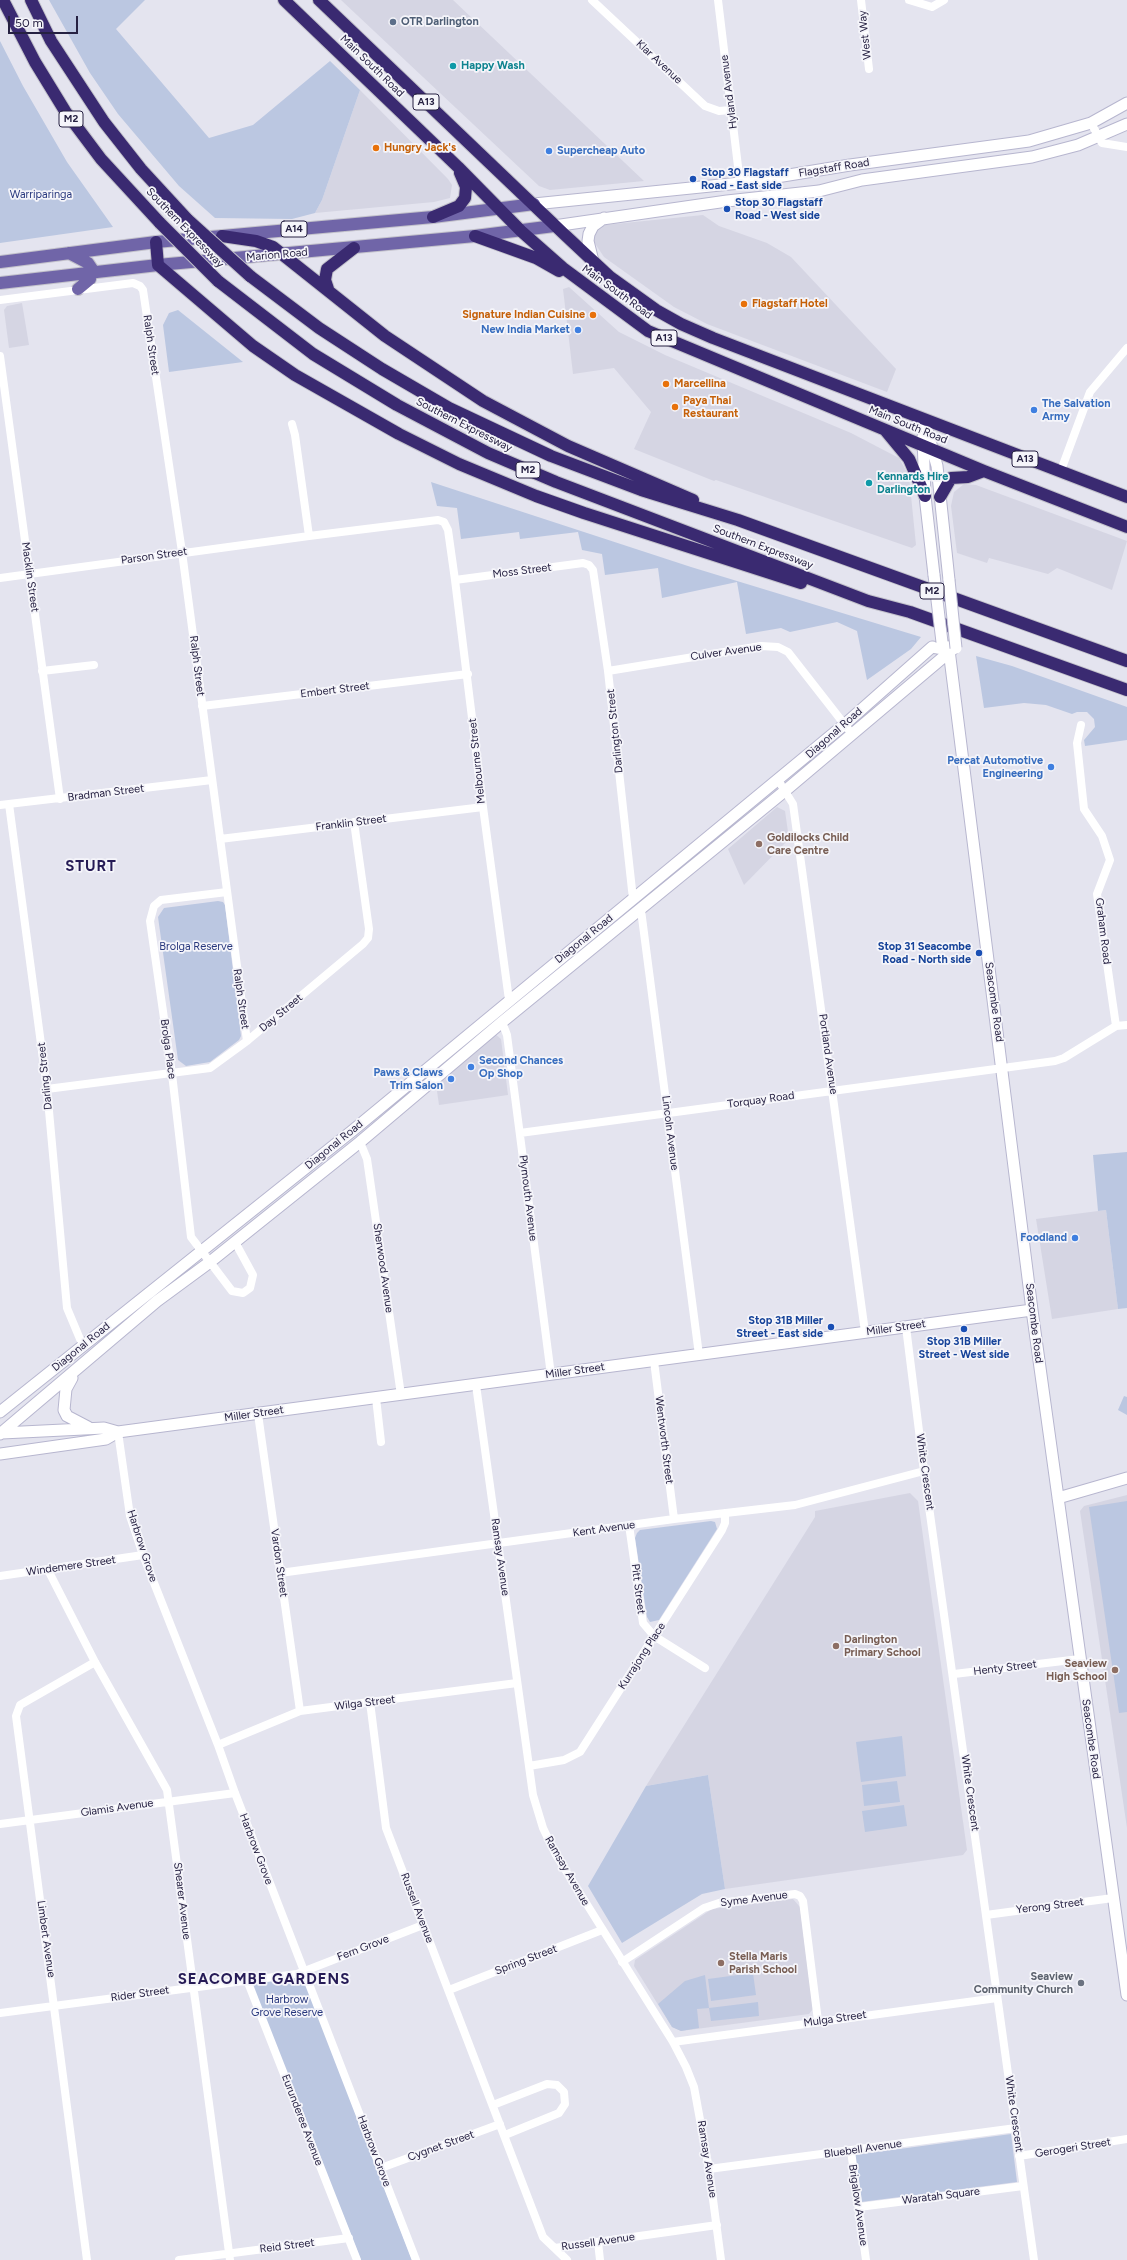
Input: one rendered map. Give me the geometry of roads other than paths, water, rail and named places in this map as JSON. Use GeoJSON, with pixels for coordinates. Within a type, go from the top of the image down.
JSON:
{"type":"FeatureCollection","features":[{"type":"Feature","properties":{"kind":"highway","name":"Southern Expressway"},"geometry":{"type":"LineString","coordinates":[[3,0],[34,62],[65,111],[101,159],[160,223],[218,281],[313,354],[397,405],[488,453],[563,485],[868,601],[910,612],[1127,690]]}},
{"type":"Feature","properties":{"kind":"highway","name":"Southern Expressway"},"geometry":{"type":"LineString","coordinates":[[31,0],[51,41],[104,122],[141,169],[188,220],[250,276],[319,328],[382,369],[449,408],[551,456],[641,490],[738,520],[1127,661]]}},
{"type":"Feature","properties":{"kind":"highway","name":"Main South Road"},"geometry":{"type":"LineString","coordinates":[[284,0],[310,23],[458,167],[521,231],[573,276],[648,331],[984,471],[1127,527]]}},
{"type":"Feature","properties":{"kind":"highway"},"geometry":{"type":"LineString","coordinates":[[293,0],[310,23]]}},
{"type":"Feature","properties":{"kind":"highway","name":"Main South Road"},"geometry":{"type":"LineString","coordinates":[[319,0],[534,204],[554,226],[593,261],[633,294],[681,324],[1060,473],[1127,497]]}},
{"type":"Feature","properties":{"kind":"highway","name":"A13"},"geometry":{"type":"LineString","coordinates":[[433,217],[459,206],[465,198],[466,187],[458,167]]}},
{"type":"Feature","properties":{"kind":"highway"},"geometry":{"type":"LineString","coordinates":[[222,236],[265,243],[282,254]]}},
{"type":"Feature","properties":{"kind":"highway","name":"A13"},"geometry":{"type":"LineString","coordinates":[[475,236],[536,258],[562,273],[573,276]]}},
{"type":"Feature","properties":{"kind":"highway"},"geometry":{"type":"LineString","coordinates":[[156,242],[158,265],[253,346],[295,375],[399,434],[459,464],[584,514],[776,576],[868,601]]}},
{"type":"Feature","properties":{"kind":"highway"},"geometry":{"type":"LineString","coordinates":[[328,289],[325,280],[327,269],[354,248]]}},
{"type":"Feature","properties":{"kind":"highway","name":"M2"},"geometry":{"type":"LineString","coordinates":[[282,254],[328,289],[385,336],[483,400],[562,443],[738,520]]}},
{"type":"Feature","properties":{"kind":"highway","name":"A13"},"geometry":{"type":"LineString","coordinates":[[885,430],[909,458],[925,496]]}},
{"type":"Feature","properties":{"kind":"highway"},"geometry":{"type":"LineString","coordinates":[[940,497],[951,478],[968,476],[984,471]]}},
{"type":"Feature","properties":{"kind":"main road","name":"Flagstaff Road"},"geometry":{"type":"LineString","coordinates":[[534,204],[740,183],[850,165],[1029,141],[1091,123],[1127,103]]}},
{"type":"Feature","properties":{"kind":"main road","name":"Flagstaff Road"},"geometry":{"type":"LineString","coordinates":[[554,226],[727,201],[819,191],[862,180],[1032,157],[1078,145],[1127,124]]}},
{"type":"Feature","properties":{"kind":"main road"},"geometry":{"type":"LineString","coordinates":[[727,201],[740,183],[758,198]]}},
{"type":"Feature","properties":{"kind":"main road","name":"A14"},"geometry":{"type":"LineString","coordinates":[[0,262],[156,242],[433,217],[534,204]]}},
{"type":"Feature","properties":{"kind":"main road"},"geometry":{"type":"LineString","coordinates":[[593,261],[588,241],[589,234],[593,226],[605,218]]}},
{"type":"Feature","properties":{"kind":"main road","name":"Marion Road"},"geometry":{"type":"LineString","coordinates":[[0,283],[158,265],[475,236],[554,226]]}},
{"type":"Feature","properties":{"kind":"main road"},"geometry":{"type":"LineString","coordinates":[[69,253],[88,263],[92,272],[88,281],[78,289]]}},
{"type":"Feature","properties":{"kind":"main road","name":"Seacombe Road"},"geometry":{"type":"LineString","coordinates":[[924,419],[928,447],[940,497],[949,580],[949,647]]}},
{"type":"Feature","properties":{"kind":"main road","name":"Seacombe Road"},"geometry":{"type":"LineString","coordinates":[[928,447],[925,496],[934,575],[949,647],[1003,1068],[1032,1310],[1127,1996]]}},
{"type":"Feature","properties":{"kind":"main road","name":"Diagonal Road"},"geometry":{"type":"LineString","coordinates":[[1,1433],[157,1302],[210,1262],[360,1142],[502,1022],[786,790],[932,647],[949,647]]}},
{"type":"Feature","properties":{"kind":"main road","name":"Diagonal Road"},"geometry":{"type":"LineString","coordinates":[[0,1412],[352,1131],[778,780],[938,663],[949,647]]}},
{"type":"Feature","properties":{"kind":"main road"},"geometry":{"type":"LineString","coordinates":[[633,899],[641,910]]}},
{"type":"Feature","properties":{"kind":"main road"},"geometry":{"type":"LineString","coordinates":[[510,1000],[516,1011]]}},
{"type":"Feature","properties":{"kind":"main road"},"geometry":{"type":"LineString","coordinates":[[352,1131],[360,1142]]}},
{"type":"Feature","properties":{"kind":"main road","name":"Miller Street"},"geometry":{"type":"LineString","coordinates":[[0,1454],[106,1439],[118,1432],[1032,1310]]}},
{"type":"Feature","properties":{"kind":"main road"},"geometry":{"type":"LineString","coordinates":[[84,1344],[93,1356]]}},
{"type":"Feature","properties":{"kind":"main road"},"geometry":{"type":"LineString","coordinates":[[75,1372],[66,1389],[64,1410],[67,1416],[91,1428]]}},
{"type":"Feature","properties":{"kind":"main road","name":"Miller Street"},"geometry":{"type":"LineString","coordinates":[[1,1433],[91,1428],[104,1428],[118,1432]]}},
{"type":"Feature","properties":{"kind":"main road"},"geometry":{"type":"LineString","coordinates":[[1058,1498],[1127,1478]]}},
{"type":"Feature","properties":{"kind":"street","name":"Klar Avenue"},"geometry":{"type":"LineString","coordinates":[[592,0],[706,106],[719,111],[731,110]]}},
{"type":"Feature","properties":{"kind":"street","name":"Hyland Avenue"},"geometry":{"type":"LineString","coordinates":[[718,0],[740,183]]}},
{"type":"Feature","properties":{"kind":"street","name":"West Way"},"geometry":{"type":"LineString","coordinates":[[861,0],[869,69]]}},
{"type":"Feature","properties":{"kind":"street"},"geometry":{"type":"LineString","coordinates":[[909,0],[932,7],[944,0]]}},
{"type":"Feature","properties":{"kind":"street"},"geometry":{"type":"LineString","coordinates":[[1091,123],[1097,137],[1102,143],[1127,147]]}},
{"type":"Feature","properties":{"kind":"street","name":"Ralph Street"},"geometry":{"type":"LineString","coordinates":[[78,289],[133,283],[140,286],[143,290],[182,552],[247,1042]]}},
{"type":"Feature","properties":{"kind":"street"},"geometry":{"type":"LineString","coordinates":[[0,300],[78,289]]}},
{"type":"Feature","properties":{"kind":"street"},"geometry":{"type":"LineString","coordinates":[[1060,473],[1090,392],[1127,348]]}},
{"type":"Feature","properties":{"kind":"street","name":"Macklin Street"},"geometry":{"type":"LineString","coordinates":[[0,356],[60,799]]}},
{"type":"Feature","properties":{"kind":"street"},"geometry":{"type":"LineString","coordinates":[[292,424],[296,435],[309,536]]}},
{"type":"Feature","properties":{"kind":"street","name":"Parson Street"},"geometry":{"type":"LineString","coordinates":[[0,578],[182,552],[438,520],[444,522]]}},
{"type":"Feature","properties":{"kind":"street","name":"Melbourne Street"},"geometry":{"type":"LineString","coordinates":[[444,522],[448,530],[468,674],[482,807],[510,1000]]}},
{"type":"Feature","properties":{"kind":"street","name":"Moss Street"},"geometry":{"type":"LineString","coordinates":[[455,580],[583,563],[589,565]]}},
{"type":"Feature","properties":{"kind":"street","name":"Darlington Street"},"geometry":{"type":"LineString","coordinates":[[589,565],[593,570],[608,671],[633,899]]}},
{"type":"Feature","properties":{"kind":"street","name":"Culver Avenue"},"geometry":{"type":"LineString","coordinates":[[608,671],[761,646],[778,647],[788,652],[849,729]]}},
{"type":"Feature","properties":{"kind":"street"},"geometry":{"type":"LineString","coordinates":[[42,671],[94,665]]}},
{"type":"Feature","properties":{"kind":"street","name":"Embert Street"},"geometry":{"type":"LineString","coordinates":[[202,706],[468,674]]}},
{"type":"Feature","properties":{"kind":"street","name":"Graham Road"},"geometry":{"type":"LineString","coordinates":[[1081,725],[1077,743],[1084,809],[1102,836],[1110,860],[1098,894],[1116,1026]]}},
{"type":"Feature","properties":{"kind":"street","name":"Bradman Street"},"geometry":{"type":"LineString","coordinates":[[0,805],[212,780]]}},
{"type":"Feature","properties":{"kind":"street","name":"Portland Avenue"},"geometry":{"type":"LineString","coordinates":[[778,780],[786,790],[792,804],[833,1091],[865,1332]]}},
{"type":"Feature","properties":{"kind":"street","name":"Darling Street"},"geometry":{"type":"LineString","coordinates":[[9,804],[47,1089],[67,1308],[80,1339],[84,1344]]}},
{"type":"Feature","properties":{"kind":"street","name":"Franklin Street"},"geometry":{"type":"LineString","coordinates":[[220,839],[482,807]]}},
{"type":"Feature","properties":{"kind":"street","name":"Day Street"},"geometry":{"type":"LineString","coordinates":[[47,1089],[210,1068],[247,1042],[363,944],[368,938],[369,929],[354,822]]}},
{"type":"Feature","properties":{"kind":"street","name":"Brolga Place"},"geometry":{"type":"LineString","coordinates":[[210,1262],[191,1237],[172,1074],[150,921],[154,906],[161,900],[227,892]]}},
{"type":"Feature","properties":{"kind":"street","name":"Lincoln Avenue"},"geometry":{"type":"LineString","coordinates":[[641,910],[699,1355]]}},
{"type":"Feature","properties":{"kind":"street","name":"Plymouth Avenue"},"geometry":{"type":"LineString","coordinates":[[502,1022],[507,1035],[551,1374]]}},
{"type":"Feature","properties":{"kind":"street"},"geometry":{"type":"LineString","coordinates":[[1116,1026],[1127,1025]]}},
{"type":"Feature","properties":{"kind":"street","name":"Torquay Road"},"geometry":{"type":"LineString","coordinates":[[520,1133],[1003,1068],[1064,1058],[1116,1026]]}},
{"type":"Feature","properties":{"kind":"street","name":"Sherwood Avenue"},"geometry":{"type":"LineString","coordinates":[[360,1142],[367,1159],[401,1395]]}},
{"type":"Feature","properties":{"kind":"street"},"geometry":{"type":"LineString","coordinates":[[210,1262],[232,1291],[243,1293],[250,1288],[253,1275],[235,1242]]}},
{"type":"Feature","properties":{"kind":"street","name":"White Crescent"},"geometry":{"type":"LineString","coordinates":[[906,1327],[924,1471],[954,1674],[1034,2260]]}},
{"type":"Feature","properties":{"kind":"street","name":"Wentworth Street"},"geometry":{"type":"LineString","coordinates":[[654,1361],[674,1519]]}},
{"type":"Feature","properties":{"kind":"street","name":"Ramsay Avenue"},"geometry":{"type":"LineString","coordinates":[[476,1384],[533,1795],[548,1839],[602,1930],[673,2042],[694,2087],[709,2169],[722,2260]]}},
{"type":"Feature","properties":{"kind":"street"},"geometry":{"type":"LineString","coordinates":[[376,1398],[381,1442]]}},
{"type":"Feature","properties":{"kind":"street","name":"Vardon Street"},"geometry":{"type":"LineString","coordinates":[[258,1414],[300,1711]]}},
{"type":"Feature","properties":{"kind":"street","name":"Harbrow Grove"},"geometry":{"type":"LineString","coordinates":[[118,1432],[130,1516],[142,1556],[218,1745],[303,1971],[416,2260]]}},
{"type":"Feature","properties":{"kind":"street","name":"Kent Avenue"},"geometry":{"type":"LineString","coordinates":[[280,1573],[674,1519],[795,1505],[924,1471]]}},
{"type":"Feature","properties":{"kind":"street","name":"Kurrajong Place"},"geometry":{"type":"LineString","coordinates":[[529,1766],[564,1760],[580,1752],[722,1530],[726,1523],[725,1513]]}},
{"type":"Feature","properties":{"kind":"street","name":"Pitt Street"},"geometry":{"type":"LineString","coordinates":[[630,1525],[641,1618],[646,1629],[654,1636],[705,1668]]}},
{"type":"Feature","properties":{"kind":"street","name":"Windemere Street"},"geometry":{"type":"LineString","coordinates":[[0,1576],[142,1556]]}},
{"type":"Feature","properties":{"kind":"street","name":"Shearer Avenue"},"geometry":{"type":"LineString","coordinates":[[48,1570],[95,1662],[167,1790],[229,2257]]}},
{"type":"Feature","properties":{"kind":"street","name":"Henty Street"},"geometry":{"type":"LineString","coordinates":[[954,1674],[1080,1659]]}},
{"type":"Feature","properties":{"kind":"street","name":"Limbert Avenue"},"geometry":{"type":"LineString","coordinates":[[87,2260],[16,1716],[20,1705],[95,1662]]}},
{"type":"Feature","properties":{"kind":"street","name":"Wilga Street"},"geometry":{"type":"LineString","coordinates":[[218,1745],[300,1711],[517,1683]]}},
{"type":"Feature","properties":{"kind":"street","name":"Russell Avenue"},"geometry":{"type":"LineString","coordinates":[[370,1702],[386,1828],[543,2237],[555,2248],[717,2224]]}},
{"type":"Feature","properties":{"kind":"street","name":"Glamis Avenue"},"geometry":{"type":"LineString","coordinates":[[0,1824],[235,1793]]}},
{"type":"Feature","properties":{"kind":"street","name":"Syme Avenue"},"geometry":{"type":"LineString","coordinates":[[622,1962],[704,1908],[719,1903],[795,1894],[800,1896],[803,1901],[818,2021]]}},
{"type":"Feature","properties":{"kind":"street","name":"Yerong Street"},"geometry":{"type":"LineString","coordinates":[[986,1915],[1113,1898]]}},
{"type":"Feature","properties":{"kind":"street","name":"Fern Grove"},"geometry":{"type":"LineString","coordinates":[[303,1971],[423,1925]]}},
{"type":"Feature","properties":{"kind":"street","name":"Spring Street"},"geometry":{"type":"LineString","coordinates":[[449,1990],[602,1930]]}},
{"type":"Feature","properties":{"kind":"street","name":"Rider Street"},"geometry":{"type":"LineString","coordinates":[[0,2013],[247,1980],[303,1971]]}},
{"type":"Feature","properties":{"kind":"street","name":"Eurunderee Avenue"},"geometry":{"type":"LineString","coordinates":[[247,1980],[357,2260]]}},
{"type":"Feature","properties":{"kind":"street","name":"Mulga Street"},"geometry":{"type":"LineString","coordinates":[[673,2042],[818,2021],[998,1998]]}},
{"type":"Feature","properties":{"kind":"street"},"geometry":{"type":"LineString","coordinates":[[493,2105],[547,2084],[557,2084],[564,2092],[565,2104],[559,2113],[505,2135]]}},
{"type":"Feature","properties":{"kind":"street","name":"Cygnet Street"},"geometry":{"type":"LineString","coordinates":[[381,2168],[500,2124]]}},
{"type":"Feature","properties":{"kind":"street","name":"Bluebell Avenue"},"geometry":{"type":"LineString","coordinates":[[709,2169],[1016,2128]]}},
{"type":"Feature","properties":{"kind":"street","name":"Gerogeri Street"},"geometry":{"type":"LineString","coordinates":[[1019,2156],[1127,2139]]}},
{"type":"Feature","properties":{"kind":"street","name":"Brigalow Avenue"},"geometry":{"type":"LineString","coordinates":[[851,2151],[866,2260]]}},
{"type":"Feature","properties":{"kind":"street","name":"Waratah Square"},"geometry":{"type":"LineString","coordinates":[[859,2207],[1023,2186]]}},
{"type":"Feature","properties":{"kind":"street","name":"Reid Street"},"geometry":{"type":"LineString","coordinates":[[178,2260],[229,2257],[349,2238]]}},
{"type":"Feature","properties":{"kind":"street"},"geometry":{"type":"LineString","coordinates":[[598,2242],[600,2260]]}},
{"type":"Feature","properties":{"kind":"street"},"geometry":{"type":"LineString","coordinates":[[555,2248],[567,2260]]}},
{"type":"Feature","properties":{"kind":"place","name":"OTR Darlington"},"geometry":{"type":"Point","coordinates":[393,22]}},
{"type":"Feature","properties":{"kind":"place","name":"Happy Wash"},"geometry":{"type":"Point","coordinates":[453,66]}},
{"type":"Feature","properties":{"kind":"place","name":"Hungry Jack's"},"geometry":{"type":"Point","coordinates":[376,148]}},
{"type":"Feature","properties":{"kind":"place","name":"Supercheap Auto"},"geometry":{"type":"Point","coordinates":[549,151]}},
{"type":"Feature","properties":{"kind":"place","name":"Stop 30 Flagstaff Road - East side"},"geometry":{"type":"Point","coordinates":[693,179]}},
{"type":"Feature","properties":{"kind":"place","name":"Stop 30 Flagstaff Road - West side"},"geometry":{"type":"Point","coordinates":[727,209]}},
{"type":"Feature","properties":{"kind":"place","name":"Flagstaff Hotel"},"geometry":{"type":"Point","coordinates":[744,304]}},
{"type":"Feature","properties":{"kind":"place","name":"Signature Indian Cuisine"},"geometry":{"type":"Point","coordinates":[593,315]}},
{"type":"Feature","properties":{"kind":"place","name":"New India Market"},"geometry":{"type":"Point","coordinates":[578,330]}},
{"type":"Feature","properties":{"kind":"place","name":"Marcellina"},"geometry":{"type":"Point","coordinates":[666,384]}},
{"type":"Feature","properties":{"kind":"place","name":"Paya Thai Restaurant"},"geometry":{"type":"Point","coordinates":[675,407]}},
{"type":"Feature","properties":{"kind":"place","name":"The Salvation Army"},"geometry":{"type":"Point","coordinates":[1034,410]}},
{"type":"Feature","properties":{"kind":"place","name":"Kennards Hire Darlington"},"geometry":{"type":"Point","coordinates":[869,483]}},
{"type":"Feature","properties":{"kind":"place","name":"Percat Automotive Engineering"},"geometry":{"type":"Point","coordinates":[1051,767]}},
{"type":"Feature","properties":{"kind":"place","name":"Goldilocks Child Care Centre"},"geometry":{"type":"Point","coordinates":[759,844]}},
{"type":"Feature","properties":{"kind":"place","name":"Stop 31 Seacombe Road - North side"},"geometry":{"type":"Point","coordinates":[979,953]}},
{"type":"Feature","properties":{"kind":"place","name":"Second Chances Op Shop"},"geometry":{"type":"Point","coordinates":[471,1067]}},
{"type":"Feature","properties":{"kind":"place","name":"Paws & Claws Trim Salon"},"geometry":{"type":"Point","coordinates":[451,1079]}},
{"type":"Feature","properties":{"kind":"place","name":"Foodland"},"geometry":{"type":"Point","coordinates":[1075,1238]}},
{"type":"Feature","properties":{"kind":"place","name":"Stop 31B Miller Street - East side"},"geometry":{"type":"Point","coordinates":[831,1327]}},
{"type":"Feature","properties":{"kind":"place","name":"Stop 31B Miller Street - West side"},"geometry":{"type":"Point","coordinates":[964,1329]}},
{"type":"Feature","properties":{"kind":"place","name":"Darlington Primary School"},"geometry":{"type":"Point","coordinates":[836,1646]}},
{"type":"Feature","properties":{"kind":"place","name":"Seaview High School"},"geometry":{"type":"Point","coordinates":[1115,1670]}},
{"type":"Feature","properties":{"kind":"place","name":"Stella Maris Parish School"},"geometry":{"type":"Point","coordinates":[721,1963]}},
{"type":"Feature","properties":{"kind":"place","name":"Seaview Community Church"},"geometry":{"type":"Point","coordinates":[1081,1983]}},
{"type":"Feature","properties":{"kind":"district","name":"STURT"},"geometry":{"type":"Point","coordinates":[91,867]}},
{"type":"Feature","properties":{"kind":"district","name":"SEACOMBE GARDENS"},"geometry":{"type":"Point","coordinates":[264,1980]}},
{"type":"Feature","properties":{"kind":"park label","name":"Warriparinga"},"geometry":{"type":"Point","coordinates":[41,195]}},
{"type":"Feature","properties":{"kind":"park label","name":"Brolga Reserve"},"geometry":{"type":"Point","coordinates":[196,947]}},
{"type":"Feature","properties":{"kind":"park label","name":"Harbrow Grove Reserve"},"geometry":{"type":"Point","coordinates":[287,2006]}}]}
